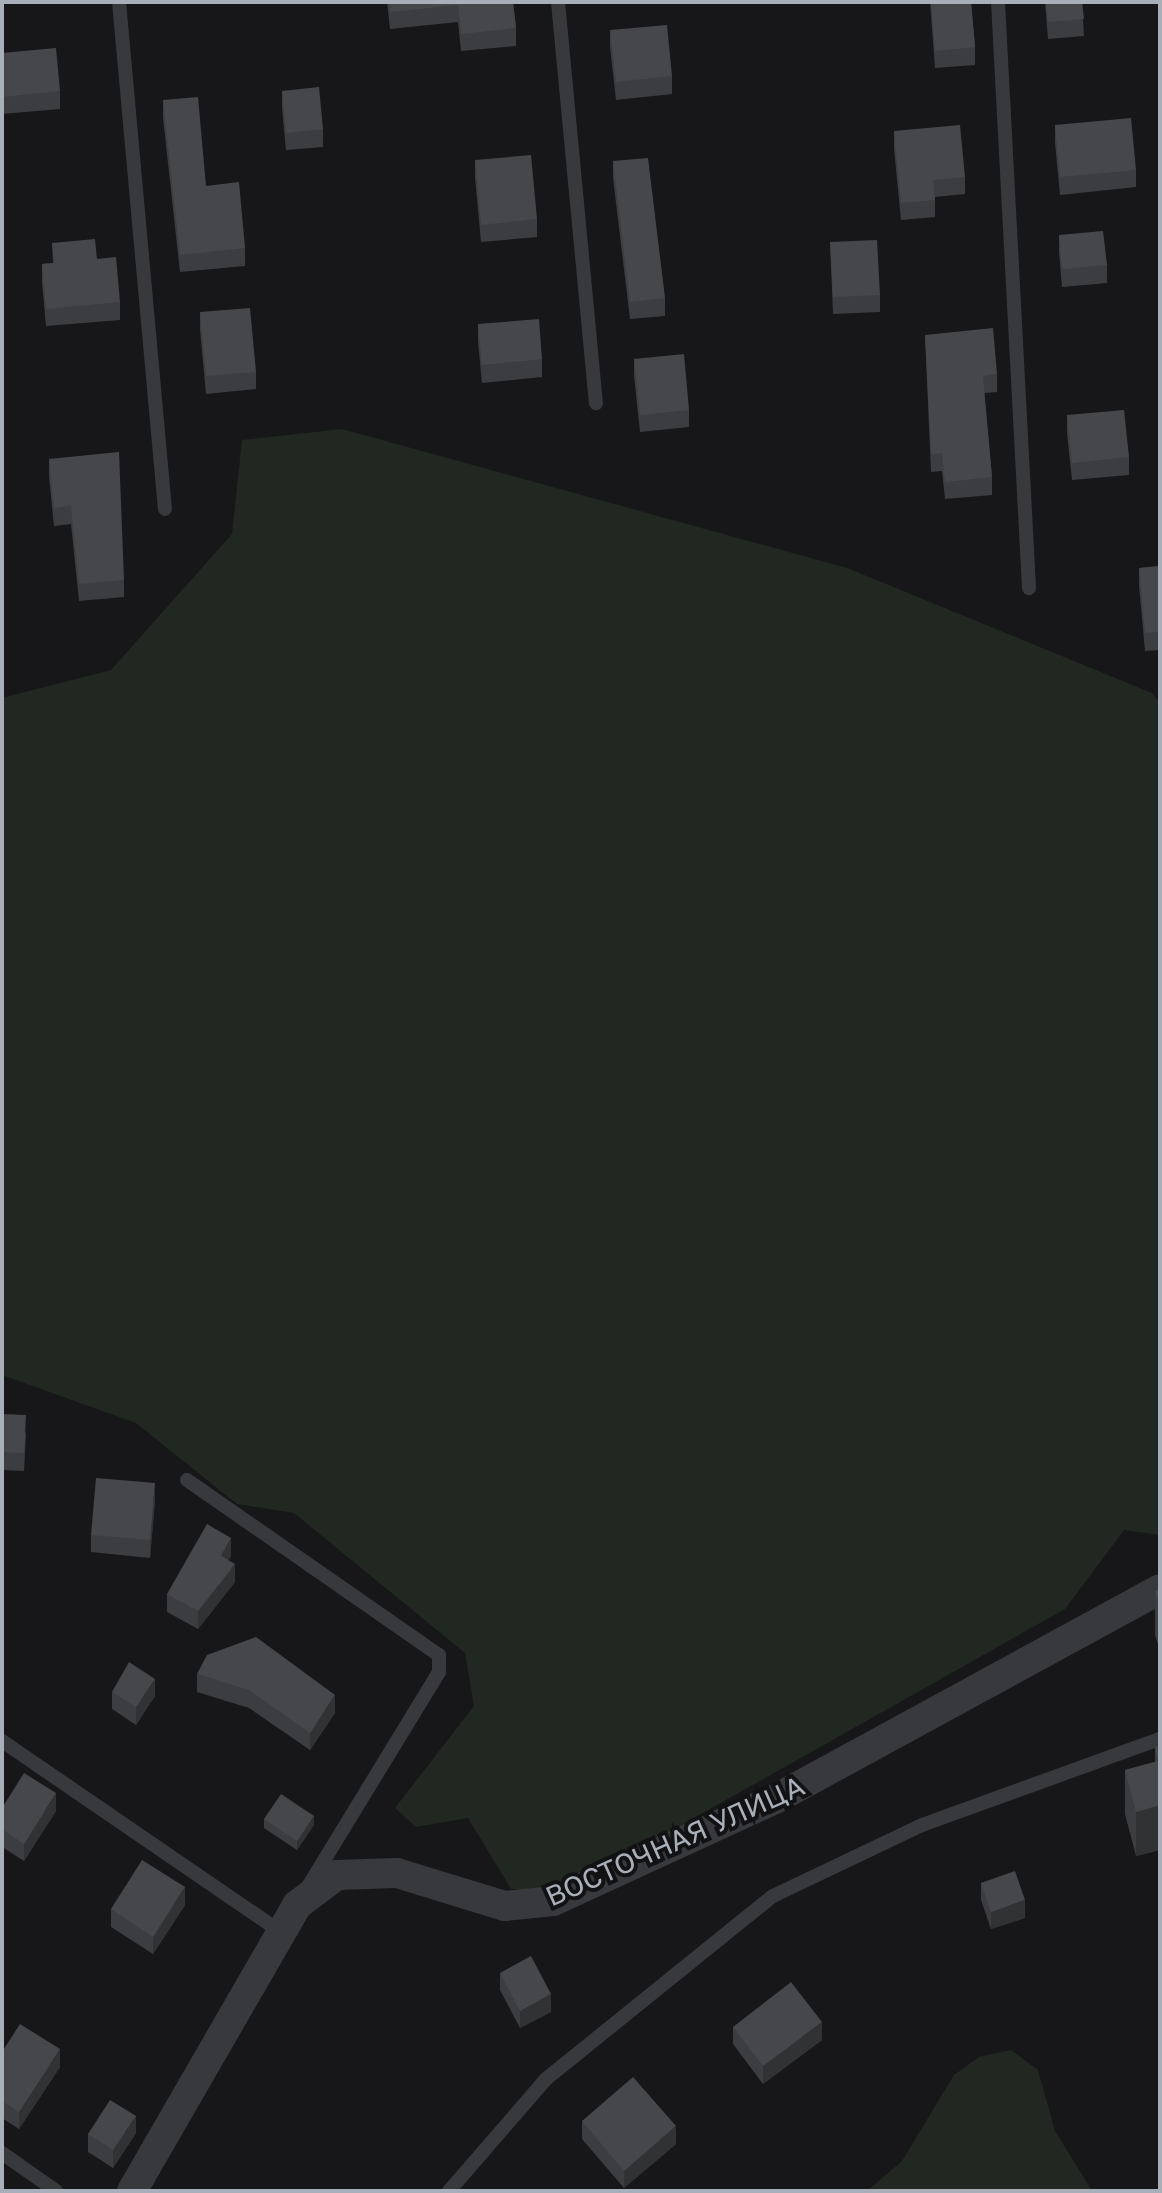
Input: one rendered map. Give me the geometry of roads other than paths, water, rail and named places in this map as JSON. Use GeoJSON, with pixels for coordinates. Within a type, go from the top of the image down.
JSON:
{"type":"FeatureCollection","features":[{"type":"Feature","properties":{"kind":"street","name":"ВОСТОЧНАЯ УЛИЦА"},"geometry":{"type":"LineString","coordinates":[[132,2191],[280,1931],[297,1905],[337,1875],[377,1870],[475,1902],[553,1901],[777,1798],[1160,1589]]}},
{"type":"Feature","properties":{"kind":"lane"},"geometry":{"type":"LineString","coordinates":[[119,2],[165,509]]}},
{"type":"Feature","properties":{"kind":"lane"},"geometry":{"type":"LineString","coordinates":[[558,2],[596,403]]}},
{"type":"Feature","properties":{"kind":"lane"},"geometry":{"type":"LineString","coordinates":[[998,2],[1029,588]]}},
{"type":"Feature","properties":{"kind":"lane"},"geometry":{"type":"LineString","coordinates":[[187,1480],[439,1655],[439,1672],[297,1905]]}},
{"type":"Feature","properties":{"kind":"lane"},"geometry":{"type":"LineString","coordinates":[[449,2191],[546,2079],[773,1896],[922,1825],[1160,1739]]}},
{"type":"Feature","properties":{"kind":"lane"},"geometry":{"type":"LineString","coordinates":[[2,1741],[280,1931]]}},
{"type":"Feature","properties":{"kind":"lane"},"geometry":{"type":"LineString","coordinates":[[2,2153],[56,2191]]}}]}
